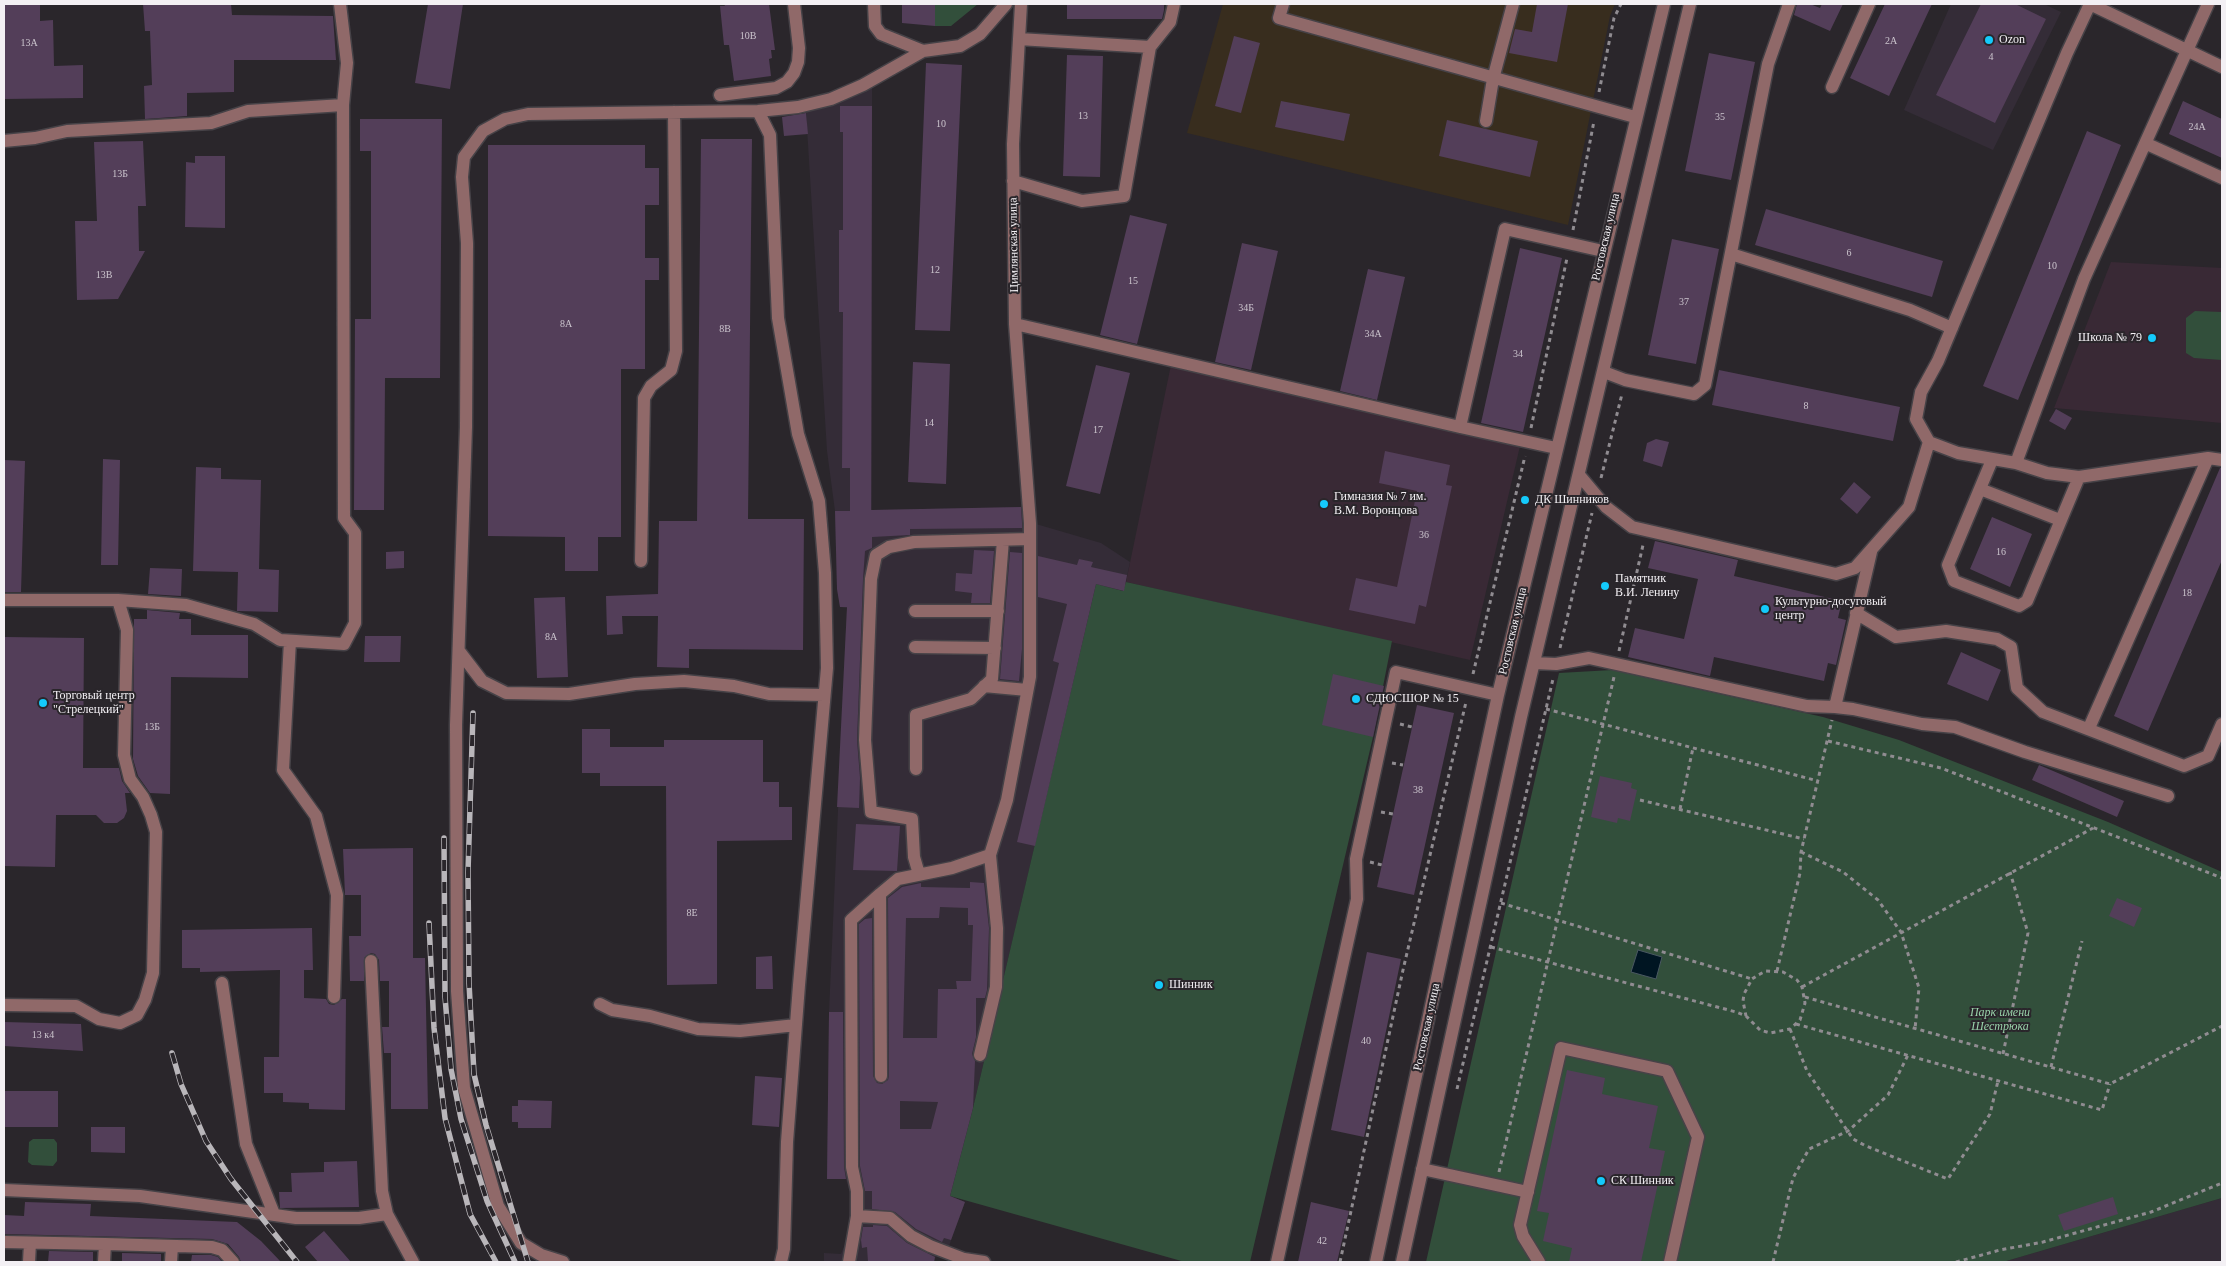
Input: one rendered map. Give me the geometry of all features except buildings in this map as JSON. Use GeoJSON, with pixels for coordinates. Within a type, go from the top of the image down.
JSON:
{"type":"FeatureCollection","features":[{"type":"Feature","properties":{"kind":"street"},"geometry":{"type":"LineString","coordinates":[[4,600],[118,600],[186,605],[254,624],[280,640],[344,644],[355,623],[355,532],[344,518],[343,105],[347,63],[340,4]]}},
{"type":"Feature","properties":{"kind":"street"},"geometry":{"type":"LineString","coordinates":[[720,95],[776,88],[787,82],[794,73],[798,55],[794,4]]}},
{"type":"Feature","properties":{"kind":"street"},"geometry":{"type":"LineString","coordinates":[[874,4],[875,26],[881,34],[923,51]]}},
{"type":"Feature","properties":{"kind":"street"},"geometry":{"type":"LineString","coordinates":[[563,1262],[541,1255],[521,1243],[498,1206],[464,1088],[457,981],[456,725],[460,652],[466,417],[467,243],[462,177],[464,157],[483,131],[505,119],[528,114],[758,111],[798,108],[831,99],[863,85],[923,51],[960,46],[980,34],[1006,4]]}},
{"type":"Feature","properties":{"kind":"street","name":"Цимлянская улица"},"geometry":{"type":"LineString","coordinates":[[990,855],[1007,800],[1027,690],[1031,604],[1028,487],[1015,324],[1013,144],[1021,4]]}},
{"type":"Feature","properties":{"kind":"street"},"geometry":{"type":"LineString","coordinates":[[1013,181],[1082,201],[1124,196],[1150,47],[1170,22],[1174,4]]}},
{"type":"Feature","properties":{"kind":"street"},"geometry":{"type":"LineString","coordinates":[[1284,4],[1279,18],[1635,117]]}},
{"type":"Feature","properties":{"kind":"street"},"geometry":{"type":"LineString","coordinates":[[1486,121],[1493,79],[1513,4]]}},
{"type":"Feature","properties":{"kind":"street","name":"Ростовская улица"},"geometry":{"type":"LineString","coordinates":[[1376,1262],[1498,695],[1635,117],[1664,4]]}},
{"type":"Feature","properties":{"kind":"street","name":"Ростовская улица"},"geometry":{"type":"LineString","coordinates":[[1402,1262],[1534,663],[1580,476],[1690,4]]}},
{"type":"Feature","properties":{"kind":"street"},"geometry":{"type":"LineString","coordinates":[[1604,372],[1625,380],[1694,394],[1705,385],[1768,64],[1789,4]]}},
{"type":"Feature","properties":{"kind":"street"},"geometry":{"type":"LineString","coordinates":[[1832,87],[1869,4]]}},
{"type":"Feature","properties":{"kind":"street"},"geometry":{"type":"LineString","coordinates":[[2222,67],[2090,4],[1938,361],[1921,392],[1916,419],[1929,442],[1958,453],[2016,463],[2047,473],[2078,477],[2208,458],[2222,460]]}},
{"type":"Feature","properties":{"kind":"street"},"geometry":{"type":"LineString","coordinates":[[2016,463],[2084,279],[2147,144],[2208,4]]}},
{"type":"Feature","properties":{"kind":"street"},"geometry":{"type":"LineString","coordinates":[[1019,39],[1150,47]]}},
{"type":"Feature","properties":{"kind":"street"},"geometry":{"type":"LineString","coordinates":[[4,142],[67,131],[211,124],[248,111],[343,105]]}},
{"type":"Feature","properties":{"kind":"street"},"geometry":{"type":"LineString","coordinates":[[758,111],[770,135],[778,318],[798,434],[819,500],[825,573],[827,668],[796,1025],[788,1142],[784,1249],[781,1262]]}},
{"type":"Feature","properties":{"kind":"street"},"geometry":{"type":"LineString","coordinates":[[641,561],[644,398],[651,386],[670,370],[676,351],[674,112]]}},
{"type":"Feature","properties":{"kind":"street"},"geometry":{"type":"LineString","coordinates":[[2147,144],[2222,178]]}},
{"type":"Feature","properties":{"kind":"street"},"geometry":{"type":"LineString","coordinates":[[1460,427],[1506,229],[1603,251]]}},
{"type":"Feature","properties":{"kind":"street"},"geometry":{"type":"LineString","coordinates":[[1731,254],[1910,310],[1952,328]]}},
{"type":"Feature","properties":{"kind":"street"},"geometry":{"type":"LineString","coordinates":[[1015,324],[1556,448]]}},
{"type":"Feature","properties":{"kind":"street"},"geometry":{"type":"LineString","coordinates":[[1580,476],[1606,507],[1632,526],[1836,574],[1855,568],[1909,508],[1929,442]]}},
{"type":"Feature","properties":{"kind":"street"},"geometry":{"type":"LineString","coordinates":[[2089,728],[2208,458]]}},
{"type":"Feature","properties":{"kind":"street"},"geometry":{"type":"LineString","coordinates":[[1992,460],[1948,566],[1954,581],[2019,606],[2027,601],[2078,477]]}},
{"type":"Feature","properties":{"kind":"street"},"geometry":{"type":"LineString","coordinates":[[1980,489],[2060,520]]}},
{"type":"Feature","properties":{"kind":"street"},"geometry":{"type":"LineString","coordinates":[[919,874],[914,857],[912,819],[894,818],[871,812],[866,740],[870,579],[876,555],[889,547],[914,542],[1030,539]]}},
{"type":"Feature","properties":{"kind":"street"},"geometry":{"type":"LineString","coordinates":[[916,769],[916,715],[970,699],[992,679],[1003,540]]}},
{"type":"Feature","properties":{"kind":"street"},"geometry":{"type":"LineString","coordinates":[[1835,707],[1871,552]]}},
{"type":"Feature","properties":{"kind":"street"},"geometry":{"type":"LineString","coordinates":[[4,1005],[76,1006],[99,1019],[120,1023],[137,1015],[145,1000],[153,973],[156,832],[143,797],[130,779],[124,755],[127,630],[118,600]]}},
{"type":"Feature","properties":{"kind":"street"},"geometry":{"type":"LineString","coordinates":[[915,611],[998,611]]}},
{"type":"Feature","properties":{"kind":"street"},"geometry":{"type":"LineString","coordinates":[[1856,613],[1896,637],[1946,631],[1997,639],[2010,647],[2016,688],[2043,712],[2089,728],[2184,766],[2208,756],[2222,724]]}},
{"type":"Feature","properties":{"kind":"street"},"geometry":{"type":"LineString","coordinates":[[290,641],[283,770],[316,816],[337,894],[334,997]]}},
{"type":"Feature","properties":{"kind":"street"},"geometry":{"type":"LineString","coordinates":[[915,647],[995,648]]}},
{"type":"Feature","properties":{"kind":"street"},"geometry":{"type":"LineString","coordinates":[[460,652],[482,681],[506,693],[569,694],[635,684],[684,681],[734,686],[769,694],[824,695]]}},
{"type":"Feature","properties":{"kind":"street"},"geometry":{"type":"LineString","coordinates":[[1534,663],[1556,664],[1589,658],[1807,706],[1853,709],[1922,724],[1955,727],[2025,752],[2168,796]]}},
{"type":"Feature","properties":{"kind":"street"},"geometry":{"type":"LineString","coordinates":[[1277,1262],[1357,899],[1356,859],[1396,672],[1498,695]]}},
{"type":"Feature","properties":{"kind":"street"},"geometry":{"type":"LineString","coordinates":[[984,686],[1027,690]]}},
{"type":"Feature","properties":{"kind":"street"},"geometry":{"type":"LineString","coordinates":[[849,1262],[857,1216],[857,1191],[852,1166],[851,920],[898,878],[952,868],[990,855],[997,928],[996,987],[980,1054]]}},
{"type":"Feature","properties":{"kind":"street"},"geometry":{"type":"LineString","coordinates":[[880,894],[881,1076]]}},
{"type":"Feature","properties":{"kind":"street"},"geometry":{"type":"LineString","coordinates":[[370,961],[381,1181],[387,1214],[412,1262]]}},
{"type":"Feature","properties":{"kind":"street"},"geometry":{"type":"LineString","coordinates":[[222,983],[246,1144],[274,1214]]}},
{"type":"Feature","properties":{"kind":"street"},"geometry":{"type":"LineString","coordinates":[[600,1004],[612,1010],[650,1016],[698,1029],[740,1031],[796,1025]]}},
{"type":"Feature","properties":{"kind":"street"},"geometry":{"type":"LineString","coordinates":[[1539,1262],[1523,1236],[1520,1225],[1560,1048],[1666,1071],[1698,1137],[1670,1262]]}},
{"type":"Feature","properties":{"kind":"street"},"geometry":{"type":"LineString","coordinates":[[1422,1169],[1528,1192]]}},
{"type":"Feature","properties":{"kind":"street"},"geometry":{"type":"LineString","coordinates":[[4,1190],[140,1196],[296,1218],[360,1218],[387,1214]]}},
{"type":"Feature","properties":{"kind":"street"},"geometry":{"type":"LineString","coordinates":[[857,1216],[890,1218],[911,1236],[930,1246],[964,1259],[984,1262]]}},
{"type":"Feature","properties":{"kind":"street"},"geometry":{"type":"LineString","coordinates":[[4,1242],[212,1246],[222,1250],[233,1262]]}},
{"type":"Feature","properties":{"kind":"street"},"geometry":{"type":"LineString","coordinates":[[29,1262],[30,1243]]}},
{"type":"Feature","properties":{"kind":"street"},"geometry":{"type":"LineString","coordinates":[[104,1262],[105,1244]]}},
{"type":"Feature","properties":{"kind":"street"},"geometry":{"type":"LineString","coordinates":[[172,1246],[172,1262]]}},
{"type":"Feature","properties":{"kind":"path"},"geometry":{"type":"LineString","coordinates":[[1340,1262],[1403,970],[1528,442],[1570,243],[1614,18],[1621,4]]}},
{"type":"Feature","properties":{"kind":"path"},"geometry":{"type":"LineString","coordinates":[[1455,1097],[1596,495],[1625,380]]}},
{"type":"Feature","properties":{"kind":"path"},"geometry":{"type":"LineString","coordinates":[[1496,1185],[1604,725],[1646,530]]}},
{"type":"Feature","properties":{"kind":"path"},"geometry":{"type":"LineString","coordinates":[[1777,971],[1800,873],[1801,852],[1835,707]]}},
{"type":"Feature","properties":{"kind":"path"},"geometry":{"type":"LineString","coordinates":[[1546,709],[1818,781]]}},
{"type":"Feature","properties":{"kind":"path"},"geometry":{"type":"LineString","coordinates":[[1828,741],[1941,768],[2222,878]]}},
{"type":"Feature","properties":{"kind":"path"},"geometry":{"type":"LineString","coordinates":[[1680,809],[1693,748]]}},
{"type":"Feature","properties":{"kind":"path"},"geometry":{"type":"LineString","coordinates":[[1640,800],[1804,839]]}},
{"type":"Feature","properties":{"kind":"path"},"geometry":{"type":"LineString","coordinates":[[1802,987],[2093,828]]}},
{"type":"Feature","properties":{"kind":"path"},"geometry":{"type":"LineString","coordinates":[[1801,852],[1843,872],[1871,894],[1878,900],[1901,932],[1919,988],[1915,1028]]}},
{"type":"Feature","properties":{"kind":"path"},"geometry":{"type":"LineString","coordinates":[[2003,1054],[2028,933],[2010,872]]}},
{"type":"Feature","properties":{"kind":"path"},"geometry":{"type":"LineString","coordinates":[[1501,903],[1752,979]]}},
{"type":"Feature","properties":{"kind":"path"},"geometry":{"type":"LineString","coordinates":[[2052,1067],[2082,941]]}},
{"type":"Feature","properties":{"kind":"path"},"geometry":{"type":"LineString","coordinates":[[1491,947],[1746,1016],[1760,1030],[1770,1033],[1790,1029],[1803,1015],[1805,998],[1802,987],[1790,975],[1777,971],[1766,972],[1752,979],[1744,994],[1743,1001],[1746,1016]]}},
{"type":"Feature","properties":{"kind":"path"},"geometry":{"type":"LineString","coordinates":[[1805,998],[2110,1084],[2222,1026]]}},
{"type":"Feature","properties":{"kind":"path"},"geometry":{"type":"LineString","coordinates":[[1796,1024],[2102,1110],[2110,1084]]}},
{"type":"Feature","properties":{"kind":"path"},"geometry":{"type":"LineString","coordinates":[[1790,1029],[1807,1070],[1853,1139],[1948,1179],[1990,1114],[1998,1081]]}},
{"type":"Feature","properties":{"kind":"path"},"geometry":{"type":"LineString","coordinates":[[1773,1262],[1793,1178],[1809,1149],[1848,1131],[1888,1095],[1908,1055]]}},
{"type":"Feature","properties":{"kind":"path"},"geometry":{"type":"LineString","coordinates":[[1956,1262],[2000,1250],[2043,1242],[2151,1212],[2222,1183]]}},
{"type":"Feature","properties":{"kind":"shaded area"},"geometry":{"type":"Polygon","coordinates":[[[1223,4],[1615,4],[1610,16],[1568,225],[1187,133],[1223,4]]]}},
{"type":"Feature","properties":{"kind":"shaded area"},"geometry":{"type":"Polygon","coordinates":[[[1951,4],[2044,4],[2061,12],[1993,150],[1904,110],[1951,4]]]}},
{"type":"Feature","properties":{"kind":"shaded area"},"geometry":{"type":"Polygon","coordinates":[[[872,85],[872,510],[1024,507],[1036,524],[1101,543],[1130,562],[1124,591],[1096,585],[973,1108],[950,1196],[965,1202],[945,1257],[936,1255],[934,1262],[824,1262],[824,1253],[841,1254],[849,1234],[850,1193],[846,1179],[827,1179],[829,1012],[847,608],[840,607],[837,589],[835,511],[827,451],[806,112],[872,85]]]}},
{"type":"Feature","properties":{"kind":"shaded area","name":"Школа № 79"},"geometry":{"type":"Polygon","coordinates":[[[2111,262],[2222,268],[2222,423],[2054,408],[2111,262]]]}},
{"type":"Feature","properties":{"kind":"shaded area","name":"Гимназия № 7 им. В.М. Воронцова"},"geometry":{"type":"Polygon","coordinates":[[[1171,365],[1520,446],[1470,660],[1126,582],[1171,365]]]}},
{"type":"Feature","properties":{"kind":"shaded area"},"geometry":{"type":"Polygon","coordinates":[[[2222,1198],[2222,1262],[2003,1262],[2222,1198]]]}},
{"type":"Feature","properties":{"kind":"green space"},"geometry":{"type":"Polygon","coordinates":[[[935,4],[978,4],[951,26],[935,26],[935,4]]]}},
{"type":"Feature","properties":{"kind":"green space"},"geometry":{"type":"Polygon","coordinates":[[[2195,311],[2222,312],[2222,360],[2194,358],[2186,353],[2186,318],[2195,311]]]}},
{"type":"Feature","properties":{"kind":"green space","name":"Шинник"},"geometry":{"type":"Polygon","coordinates":[[[1126,582],[1392,641],[1373,737],[1250,1262],[1185,1262],[950,1196],[973,1108],[1096,584],[1123,591],[1126,582]]]}},
{"type":"Feature","properties":{"kind":"green space","name":"Парк имени Шестрюка"},"geometry":{"type":"Polygon","coordinates":[[[1612,670],[1823,717],[1899,740],[2108,822],[2222,872],[2222,1198],[2003,1262],[1426,1262],[1559,673],[1612,670]]]}},
{"type":"Feature","properties":{"kind":"green space"},"geometry":{"type":"Polygon","coordinates":[[[33,1139],[54,1139],[57,1143],[57,1161],[53,1166],[32,1165],[28,1162],[29,1142],[33,1139]]]}},
{"type":"Feature","properties":{"kind":"water"},"geometry":{"type":"Polygon","coordinates":[[[1638,950],[1662,957],[1656,979],[1631,972],[1638,950]]]}},
{"type":"Feature","properties":{"kind":"railway"},"geometry":{"type":"LineString","coordinates":[[473,713],[468,872],[469,983],[474,1074],[486,1125],[528,1262]]}},
{"type":"Feature","properties":{"kind":"railway"},"geometry":{"type":"LineString","coordinates":[[444,838],[445,997],[451,1069],[461,1119],[487,1201],[515,1262]]}},
{"type":"Feature","properties":{"kind":"railway"},"geometry":{"type":"LineString","coordinates":[[429,923],[434,1028],[445,1118],[470,1214],[496,1262]]}},
{"type":"Feature","properties":{"kind":"railway"},"geometry":{"type":"LineString","coordinates":[[172,1053],[181,1084],[206,1141],[231,1179],[297,1262]]}},
{"type":"Feature","properties":{"kind":"place","name":"Ozon"},"geometry":{"type":"Point","coordinates":[1989,40]}},
{"type":"Feature","properties":{"kind":"place","name":"Школа № 79"},"geometry":{"type":"Point","coordinates":[2152,338]}},
{"type":"Feature","properties":{"kind":"place","name":"ДК Шинников"},"geometry":{"type":"Point","coordinates":[1525,500]}},
{"type":"Feature","properties":{"kind":"place","name":"Гимназия № 7 им. В.М. Воронцова"},"geometry":{"type":"Point","coordinates":[1324,504]}},
{"type":"Feature","properties":{"kind":"place","name":"Памятник В.И. Ленину"},"geometry":{"type":"Point","coordinates":[1605,586]}},
{"type":"Feature","properties":{"kind":"place","name":"Культурно-досуговый центр"},"geometry":{"type":"Point","coordinates":[1765,609]}},
{"type":"Feature","properties":{"kind":"place","name":"СДЮСШОР № 15"},"geometry":{"type":"Point","coordinates":[1356,699]}},
{"type":"Feature","properties":{"kind":"place","name":"Торговый центр \"Стрелецкий\""},"geometry":{"type":"Point","coordinates":[43,703]}},
{"type":"Feature","properties":{"kind":"place","name":"Шинник"},"geometry":{"type":"Point","coordinates":[1159,985]}},
{"type":"Feature","properties":{"kind":"place","name":"СК Шинник"},"geometry":{"type":"Point","coordinates":[1601,1181]}}]}
